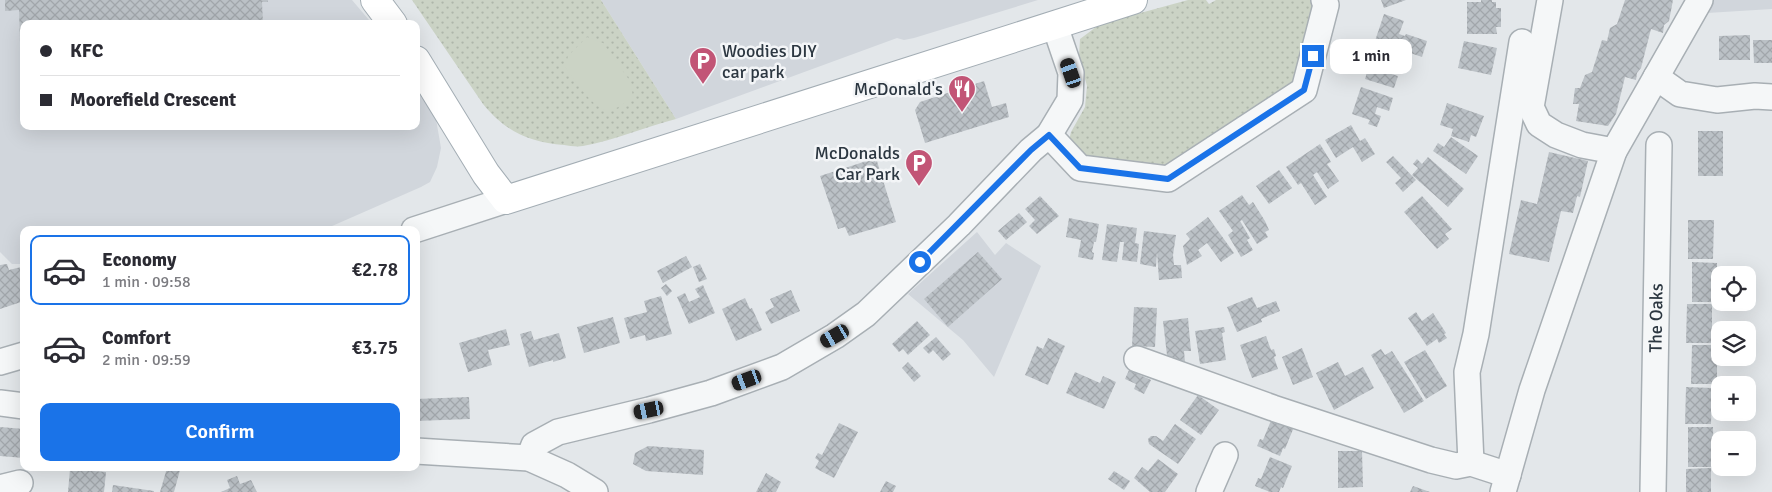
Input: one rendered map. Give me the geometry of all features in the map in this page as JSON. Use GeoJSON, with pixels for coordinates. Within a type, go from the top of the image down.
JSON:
{"type":"FeatureCollection","features":[{"type":"Feature","properties":{"kind":"main road"},"geometry":{"type":"LineString","coordinates":[[375,0],[390,20]]}},
{"type":"Feature","properties":{"kind":"main road"},"geometry":{"type":"LineString","coordinates":[[420,67],[486,174],[506,200],[1133,0]]}},
{"type":"Feature","properties":{"kind":"street"},"geometry":{"type":"LineString","coordinates":[[1049,135],[1080,168],[1168,179],[1304,90],[1326,4],[1324,0]]}},
{"type":"Feature","properties":{"kind":"street"},"geometry":{"type":"LineString","coordinates":[[1550,0],[1531,107],[1539,124],[1556,135],[1582,145],[1614,151]]}},
{"type":"Feature","properties":{"kind":"street"},"geometry":{"type":"LineString","coordinates":[[1137,359],[1273,408],[1431,460],[1456,466],[1471,463],[1506,484],[1532,390],[1614,151],[1700,0]]}},
{"type":"Feature","properties":{"kind":"street"},"geometry":{"type":"LineString","coordinates":[[529,458],[534,445],[558,432],[711,393],[782,366],[835,336],[866,314],[947,237],[1031,150],[1049,135],[1070,100],[1071,73],[1055,26]]}},
{"type":"Feature","properties":{"kind":"street"},"geometry":{"type":"LineString","coordinates":[[1471,463],[1468,372],[1476,334],[1522,42]]}},
{"type":"Feature","properties":{"kind":"street"},"geometry":{"type":"LineString","coordinates":[[1656,77],[1680,94],[1717,100],[1755,96],[1772,97]]}},
{"type":"Feature","properties":{"kind":"street","name":"The Oaks"},"geometry":{"type":"LineString","coordinates":[[1653,492],[1659,145]]}},
{"type":"Feature","properties":{"kind":"street"},"geometry":{"type":"LineString","coordinates":[[420,228],[506,200]]}},
{"type":"Feature","properties":{"kind":"street"},"geometry":{"type":"LineString","coordinates":[[0,362],[20,356]]}},
{"type":"Feature","properties":{"kind":"street"},"geometry":{"type":"LineString","coordinates":[[0,403],[20,406]]}},
{"type":"Feature","properties":{"kind":"street"},"geometry":{"type":"LineString","coordinates":[[420,451],[529,458],[567,475],[595,492]]}},
{"type":"Feature","properties":{"kind":"street"},"geometry":{"type":"LineString","coordinates":[[1209,492],[1225,455]]}},
{"type":"Feature","properties":{"kind":"shaded area"},"geometry":{"type":"Polygon","coordinates":[[[0,0],[352,0],[369,20],[20,20],[20,130],[420,130],[420,95],[436,119],[441,148],[437,167],[430,182],[332,226],[20,226],[20,264],[12,264],[0,252],[0,0]]]}},
{"type":"Feature","properties":{"kind":"shaded area"},"geometry":{"type":"Polygon","coordinates":[[[412,0],[601,0],[676,119],[581,146],[551,144],[519,134],[500,122],[483,104],[412,0]]]}},
{"type":"Feature","properties":{"kind":"shaded area","name":"Woodies DIY car park"},"geometry":{"type":"Polygon","coordinates":[[[601,0],[1038,0],[914,38],[904,40],[897,38],[676,119],[601,0]]]}},
{"type":"Feature","properties":{"kind":"shaded area"},"geometry":{"type":"Polygon","coordinates":[[[1188,0],[1206,0],[1209,4],[1216,0],[1311,0],[1313,4],[1313,24],[1295,85],[1167,170],[1083,157],[1068,145],[1071,132],[1085,107],[1087,86],[1079,56],[1080,39],[1100,24],[1188,0]]]}},
{"type":"Feature","properties":{"kind":"shaded area"},"geometry":{"type":"Polygon","coordinates":[[[1714,0],[1772,0],[1772,9],[1707,13],[1714,0]]]}},
{"type":"Feature","properties":{"kind":"shaded area"},"geometry":{"type":"Polygon","coordinates":[[[587,37],[603,43],[630,81],[633,96],[615,109],[603,109],[591,100],[565,67],[568,56],[587,37]]]}},
{"type":"Feature","properties":{"kind":"shaded area"},"geometry":{"type":"Polygon","coordinates":[[[977,232],[995,255],[1006,243],[1041,266],[994,377],[963,340],[908,294],[977,232]]]}},
{"type":"Feature","properties":{"kind":"building"},"geometry":{"type":"Polygon","coordinates":[[[5,0],[268,0],[268,2],[262,2],[263,20],[20,20],[20,42],[19,10],[5,11],[5,0]]]}},
{"type":"Feature","properties":{"kind":"building"},"geometry":{"type":"Polygon","coordinates":[[[1381,0],[1406,0],[1384,8],[1381,0]]]}},
{"type":"Feature","properties":{"kind":"building"},"geometry":{"type":"Polygon","coordinates":[[[1481,0],[1492,0],[1492,2],[1496,2],[1496,8],[1501,8],[1501,27],[1496,27],[1497,34],[1467,34],[1467,2],[1481,2],[1481,0]]]}},
{"type":"Feature","properties":{"kind":"building"},"geometry":{"type":"Polygon","coordinates":[[[1625,0],[1673,0],[1669,21],[1664,25],[1663,33],[1651,29],[1636,80],[1625,77],[1616,114],[1608,126],[1576,121],[1579,104],[1573,104],[1575,88],[1580,88],[1585,75],[1592,72],[1602,40],[1607,41],[1610,28],[1617,24],[1625,0]]]}},
{"type":"Feature","properties":{"kind":"building"},"geometry":{"type":"Polygon","coordinates":[[[1384,14],[1404,21],[1399,34],[1405,36],[1406,34],[1427,41],[1422,57],[1375,41],[1384,14]]]}},
{"type":"Feature","properties":{"kind":"building"},"geometry":{"type":"Polygon","coordinates":[[[1750,35],[1750,60],[1719,60],[1719,36],[1750,35]]]}},
{"type":"Feature","properties":{"kind":"building"},"geometry":{"type":"Polygon","coordinates":[[[1753,40],[1772,40],[1772,63],[1754,63],[1753,40]]]}},
{"type":"Feature","properties":{"kind":"building"},"geometry":{"type":"Polygon","coordinates":[[[1464,41],[1497,48],[1491,75],[1458,68],[1464,41]]]}},
{"type":"Feature","properties":{"kind":"building"},"geometry":{"type":"Polygon","coordinates":[[[1374,50],[1393,57],[1388,73],[1398,76],[1394,88],[1365,79],[1374,50]]]}},
{"type":"Feature","properties":{"kind":"building","name":"McDonald's"},"geometry":{"type":"Polygon","coordinates":[[[984,81],[992,107],[1006,103],[1009,117],[925,143],[915,110],[920,102],[984,81]]]}},
{"type":"Feature","properties":{"kind":"building"},"geometry":{"type":"Polygon","coordinates":[[[1361,87],[1393,98],[1389,111],[1377,107],[1375,114],[1381,116],[1377,127],[1368,124],[1370,120],[1352,114],[1361,87]]]}},
{"type":"Feature","properties":{"kind":"building"},"geometry":{"type":"Polygon","coordinates":[[[1447,103],[1484,116],[1476,137],[1471,135],[1469,142],[1451,136],[1453,129],[1440,125],[1447,103]]]}},
{"type":"Feature","properties":{"kind":"building"},"geometry":{"type":"Polygon","coordinates":[[[1351,125],[1360,141],[1365,138],[1375,154],[1362,162],[1353,147],[1336,158],[1325,140],[1351,125]]]}},
{"type":"Feature","properties":{"kind":"building"},"geometry":{"type":"Polygon","coordinates":[[[1698,131],[1723,131],[1723,176],[1698,176],[1698,131]]]}},
{"type":"Feature","properties":{"kind":"building"},"geometry":{"type":"Polygon","coordinates":[[[1451,137],[1478,156],[1466,174],[1433,151],[1438,143],[1444,147],[1451,137]]]}},
{"type":"Feature","properties":{"kind":"building"},"geometry":{"type":"Polygon","coordinates":[[[1320,144],[1331,162],[1327,164],[1339,181],[1328,189],[1317,172],[1313,175],[1327,197],[1315,205],[1301,183],[1298,185],[1286,167],[1320,144]]]}},
{"type":"Feature","properties":{"kind":"building"},"geometry":{"type":"Polygon","coordinates":[[[1549,152],[1588,161],[1580,197],[1577,196],[1573,213],[1561,211],[1549,262],[1509,254],[1521,200],[1537,204],[1549,152]]]}},
{"type":"Feature","properties":{"kind":"building"},"geometry":{"type":"Polygon","coordinates":[[[1393,156],[1416,180],[1403,192],[1395,183],[1401,178],[1386,162],[1393,156]]]}},
{"type":"Feature","properties":{"kind":"building"},"geometry":{"type":"Polygon","coordinates":[[[1428,157],[1464,189],[1448,207],[1412,175],[1418,168],[1413,164],[1417,159],[1422,164],[1428,157]]]}},
{"type":"Feature","properties":{"kind":"building"},"geometry":{"type":"Polygon","coordinates":[[[876,158],[896,222],[849,236],[845,227],[838,229],[820,176],[876,158]]]}},
{"type":"Feature","properties":{"kind":"building"},"geometry":{"type":"Polygon","coordinates":[[[1279,170],[1292,188],[1269,204],[1256,186],[1279,170]]]}},
{"type":"Feature","properties":{"kind":"building"},"geometry":{"type":"Polygon","coordinates":[[[1242,195],[1249,205],[1253,202],[1269,230],[1265,232],[1268,237],[1257,244],[1242,220],[1240,221],[1250,238],[1247,240],[1253,250],[1241,257],[1228,235],[1233,231],[1219,211],[1242,195]]]}},
{"type":"Feature","properties":{"kind":"building"},"geometry":{"type":"Polygon","coordinates":[[[1040,196],[1059,216],[1037,234],[1029,226],[1035,220],[1025,209],[1040,196]]]}},
{"type":"Feature","properties":{"kind":"building"},"geometry":{"type":"Polygon","coordinates":[[[1422,196],[1452,229],[1445,234],[1449,239],[1437,249],[1404,212],[1422,196]]]}},
{"type":"Feature","properties":{"kind":"building"},"geometry":{"type":"Polygon","coordinates":[[[1019,213],[1027,222],[1006,240],[998,231],[1019,213]]]}},
{"type":"Feature","properties":{"kind":"building"},"geometry":{"type":"Polygon","coordinates":[[[1208,217],[1234,253],[1221,262],[1207,243],[1198,250],[1202,256],[1187,265],[1183,246],[1190,239],[1186,234],[1208,217]]]}},
{"type":"Feature","properties":{"kind":"building"},"geometry":{"type":"Polygon","coordinates":[[[1069,218],[1099,224],[1092,252],[1094,253],[1093,260],[1078,257],[1081,240],[1066,237],[1069,218]]]}},
{"type":"Feature","properties":{"kind":"building"},"geometry":{"type":"Polygon","coordinates":[[[1688,220],[1714,220],[1713,259],[1688,259],[1688,220]]]}},
{"type":"Feature","properties":{"kind":"building"},"geometry":{"type":"Polygon","coordinates":[[[1107,224],[1137,228],[1135,243],[1139,244],[1137,262],[1122,260],[1124,242],[1120,242],[1117,262],[1102,260],[1107,224]]]}},
{"type":"Feature","properties":{"kind":"building"},"geometry":{"type":"Polygon","coordinates":[[[1144,231],[1176,235],[1173,255],[1174,265],[1181,265],[1182,278],[1159,280],[1157,252],[1156,267],[1140,264],[1144,231]]]}},
{"type":"Feature","properties":{"kind":"building"},"geometry":{"type":"Polygon","coordinates":[[[978,252],[1002,279],[948,327],[924,299],[978,252]]]}},
{"type":"Feature","properties":{"kind":"building"},"geometry":{"type":"Polygon","coordinates":[[[686,256],[692,267],[663,283],[657,271],[686,256]]]}},
{"type":"Feature","properties":{"kind":"building"},"geometry":{"type":"Polygon","coordinates":[[[1692,262],[1717,263],[1717,266],[1711,266],[1711,302],[1692,302],[1692,262]]]}},
{"type":"Feature","properties":{"kind":"building"},"geometry":{"type":"Polygon","coordinates":[[[7,264],[9,270],[20,267],[20,302],[0,309],[0,265],[7,264]]]}},
{"type":"Feature","properties":{"kind":"building"},"geometry":{"type":"Polygon","coordinates":[[[700,264],[707,279],[699,282],[693,267],[700,264]]]}},
{"type":"Feature","properties":{"kind":"building"},"geometry":{"type":"Polygon","coordinates":[[[666,284],[672,291],[667,296],[661,288],[666,284]]]}},
{"type":"Feature","properties":{"kind":"building"},"geometry":{"type":"Polygon","coordinates":[[[703,285],[715,313],[689,324],[677,297],[685,293],[689,302],[700,297],[695,289],[703,285]]]}},
{"type":"Feature","properties":{"kind":"building"},"geometry":{"type":"Polygon","coordinates":[[[791,290],[800,311],[771,324],[765,312],[774,307],[770,299],[791,290]]]}},
{"type":"Feature","properties":{"kind":"building"},"geometry":{"type":"Polygon","coordinates":[[[661,296],[672,334],[646,341],[645,335],[630,339],[624,318],[647,312],[644,301],[661,296]]]}},
{"type":"Feature","properties":{"kind":"building"},"geometry":{"type":"Polygon","coordinates":[[[1252,297],[1257,308],[1276,301],[1280,311],[1261,319],[1262,322],[1237,332],[1227,307],[1252,297]]]}},
{"type":"Feature","properties":{"kind":"building"},"geometry":{"type":"Polygon","coordinates":[[[745,298],[762,330],[736,341],[722,309],[745,298]]]}},
{"type":"Feature","properties":{"kind":"building"},"geometry":{"type":"Polygon","coordinates":[[[1687,304],[1711,304],[1711,343],[1686,343],[1687,304]]]}},
{"type":"Feature","properties":{"kind":"building"},"geometry":{"type":"Polygon","coordinates":[[[1134,307],[1157,308],[1155,347],[1132,346],[1134,307]]]}},
{"type":"Feature","properties":{"kind":"building"},"geometry":{"type":"Polygon","coordinates":[[[1416,312],[1422,321],[1433,313],[1446,333],[1444,334],[1447,338],[1439,343],[1437,339],[1427,346],[1408,318],[1416,312]]]}},
{"type":"Feature","properties":{"kind":"building"},"geometry":{"type":"Polygon","coordinates":[[[613,317],[620,343],[584,353],[577,327],[613,317]]]}},
{"type":"Feature","properties":{"kind":"building"},"geometry":{"type":"Polygon","coordinates":[[[1188,318],[1191,351],[1184,351],[1185,362],[1168,364],[1163,321],[1188,318]]]}},
{"type":"Feature","properties":{"kind":"building"},"geometry":{"type":"Polygon","coordinates":[[[917,321],[930,335],[908,355],[903,349],[899,352],[892,344],[917,321]]]}},
{"type":"Feature","properties":{"kind":"building"},"geometry":{"type":"Polygon","coordinates":[[[1224,327],[1225,332],[1222,333],[1226,360],[1200,364],[1195,331],[1224,327]]]}},
{"type":"Feature","properties":{"kind":"building"},"geometry":{"type":"Polygon","coordinates":[[[506,329],[510,345],[488,350],[492,365],[468,372],[459,343],[506,329]]]}},
{"type":"Feature","properties":{"kind":"building"},"geometry":{"type":"Polygon","coordinates":[[[531,331],[534,340],[559,333],[566,358],[529,367],[520,334],[531,331]]]}},
{"type":"Feature","properties":{"kind":"building"},"geometry":{"type":"Polygon","coordinates":[[[1266,336],[1271,350],[1274,349],[1276,356],[1274,357],[1278,369],[1252,378],[1240,345],[1266,336]]]}},
{"type":"Feature","properties":{"kind":"building"},"geometry":{"type":"Polygon","coordinates":[[[936,337],[951,354],[943,361],[933,350],[929,354],[923,348],[936,337]]]}},
{"type":"Feature","properties":{"kind":"building"},"geometry":{"type":"Polygon","coordinates":[[[1048,338],[1065,346],[1048,385],[1025,375],[1037,346],[1043,349],[1048,338]]]}},
{"type":"Feature","properties":{"kind":"building"},"geometry":{"type":"Polygon","coordinates":[[[1692,345],[1711,345],[1711,366],[1717,366],[1717,376],[1711,376],[1711,384],[1691,384],[1692,345]]]}},
{"type":"Feature","properties":{"kind":"building"},"geometry":{"type":"Polygon","coordinates":[[[1302,348],[1313,377],[1293,385],[1282,357],[1302,348]]]}},
{"type":"Feature","properties":{"kind":"building"},"geometry":{"type":"Polygon","coordinates":[[[1381,349],[1385,355],[1392,351],[1424,401],[1404,413],[1371,355],[1381,349]]]}},
{"type":"Feature","properties":{"kind":"building"},"geometry":{"type":"Polygon","coordinates":[[[1425,350],[1447,386],[1426,399],[1404,362],[1425,350]]]}},
{"type":"Feature","properties":{"kind":"building"},"geometry":{"type":"Polygon","coordinates":[[[908,362],[921,376],[914,382],[902,368],[908,362]]]}},
{"type":"Feature","properties":{"kind":"building"},"geometry":{"type":"Polygon","coordinates":[[[1338,362],[1345,376],[1363,367],[1374,388],[1334,410],[1316,373],[1338,362]]]}},
{"type":"Feature","properties":{"kind":"building"},"geometry":{"type":"Polygon","coordinates":[[[1129,370],[1151,380],[1144,394],[1134,389],[1136,384],[1125,379],[1129,370]]]}},
{"type":"Feature","properties":{"kind":"building"},"geometry":{"type":"Polygon","coordinates":[[[1075,372],[1100,383],[1103,376],[1116,382],[1104,409],[1066,393],[1075,372]]]}},
{"type":"Feature","properties":{"kind":"building"},"geometry":{"type":"Polygon","coordinates":[[[1686,387],[1711,388],[1711,424],[1685,424],[1686,387]]]}},
{"type":"Feature","properties":{"kind":"building"},"geometry":{"type":"Polygon","coordinates":[[[1198,395],[1219,410],[1201,435],[1180,420],[1198,395]]]}},
{"type":"Feature","properties":{"kind":"building"},"geometry":{"type":"Polygon","coordinates":[[[469,397],[470,419],[420,421],[420,399],[469,397]]]}},
{"type":"Feature","properties":{"kind":"building"},"geometry":{"type":"Polygon","coordinates":[[[1272,418],[1294,427],[1280,456],[1257,446],[1260,439],[1263,440],[1272,418]]]}},
{"type":"Feature","properties":{"kind":"building"},"geometry":{"type":"Polygon","coordinates":[[[839,423],[858,432],[834,478],[815,468],[819,461],[815,458],[818,453],[822,455],[839,423]]]}},
{"type":"Feature","properties":{"kind":"building"},"geometry":{"type":"Polygon","coordinates":[[[1175,424],[1196,439],[1178,464],[1149,444],[1148,439],[1151,436],[1156,436],[1163,441],[1175,424]]]}},
{"type":"Feature","properties":{"kind":"building"},"geometry":{"type":"Polygon","coordinates":[[[0,427],[20,429],[20,458],[0,456],[0,427]]]}},
{"type":"Feature","properties":{"kind":"building"},"geometry":{"type":"Polygon","coordinates":[[[1688,427],[1713,427],[1713,431],[1711,431],[1711,467],[1688,467],[1688,427]]]}},
{"type":"Feature","properties":{"kind":"building"},"geometry":{"type":"Polygon","coordinates":[[[648,446],[704,450],[703,475],[646,471],[633,464],[635,453],[648,446]]]}},
{"type":"Feature","properties":{"kind":"building"},"geometry":{"type":"Polygon","coordinates":[[[1338,451],[1362,451],[1363,487],[1338,488],[1338,451]]]}},
{"type":"Feature","properties":{"kind":"building"},"geometry":{"type":"Polygon","coordinates":[[[1270,457],[1292,466],[1283,488],[1281,487],[1279,492],[1270,492],[1255,486],[1258,478],[1261,479],[1270,457]]]}},
{"type":"Feature","properties":{"kind":"building"},"geometry":{"type":"Polygon","coordinates":[[[1158,459],[1178,474],[1165,492],[1150,492],[1134,478],[1142,467],[1148,471],[1158,459]]]}},
{"type":"Feature","properties":{"kind":"building"},"geometry":{"type":"Polygon","coordinates":[[[1711,468],[1711,492],[1686,492],[1686,469],[1711,468]]]}},
{"type":"Feature","properties":{"kind":"building"},"geometry":{"type":"Polygon","coordinates":[[[70,471],[106,472],[104,492],[68,492],[70,471]]]}},
{"type":"Feature","properties":{"kind":"building"},"geometry":{"type":"Polygon","coordinates":[[[166,471],[180,471],[174,492],[160,492],[166,471]]]}},
{"type":"Feature","properties":{"kind":"building"},"geometry":{"type":"Polygon","coordinates":[[[1114,471],[1130,481],[1124,490],[1108,479],[1114,471]]]}},
{"type":"Feature","properties":{"kind":"building"},"geometry":{"type":"Polygon","coordinates":[[[766,473],[781,482],[776,492],[756,492],[766,473]]]}},
{"type":"Feature","properties":{"kind":"building"},"geometry":{"type":"Polygon","coordinates":[[[237,476],[240,484],[251,480],[257,492],[221,492],[230,488],[227,480],[237,476]]]}},
{"type":"Feature","properties":{"kind":"building"},"geometry":{"type":"Polygon","coordinates":[[[886,481],[896,486],[893,492],[880,492],[886,481]]]}},
{"type":"Feature","properties":{"kind":"building"},"geometry":{"type":"Polygon","coordinates":[[[113,485],[154,491],[154,492],[112,492],[113,485]]]}},
{"type":"Feature","properties":{"kind":"building"},"geometry":{"type":"Polygon","coordinates":[[[1413,486],[1430,492],[1410,492],[1413,486]]]}},
{"type":"Feature","properties":{"kind":"place","name":"Woodies DIY car park"},"geometry":{"type":"Point","coordinates":[703,85]}},
{"type":"Feature","properties":{"kind":"place","name":"McDonald's"},"geometry":{"type":"Point","coordinates":[962,113]}},
{"type":"Feature","properties":{"kind":"place","name":"McDonalds Car Park"},"geometry":{"type":"Point","coordinates":[919,187]}},
{"type":"Feature","properties":{"kind":"route"},"geometry":{"type":"LineString","coordinates":[[920,262],[959,225],[1031,150],[1049,135],[1080,168],[1168,179],[1304,90],[1313,56]]}}]}
